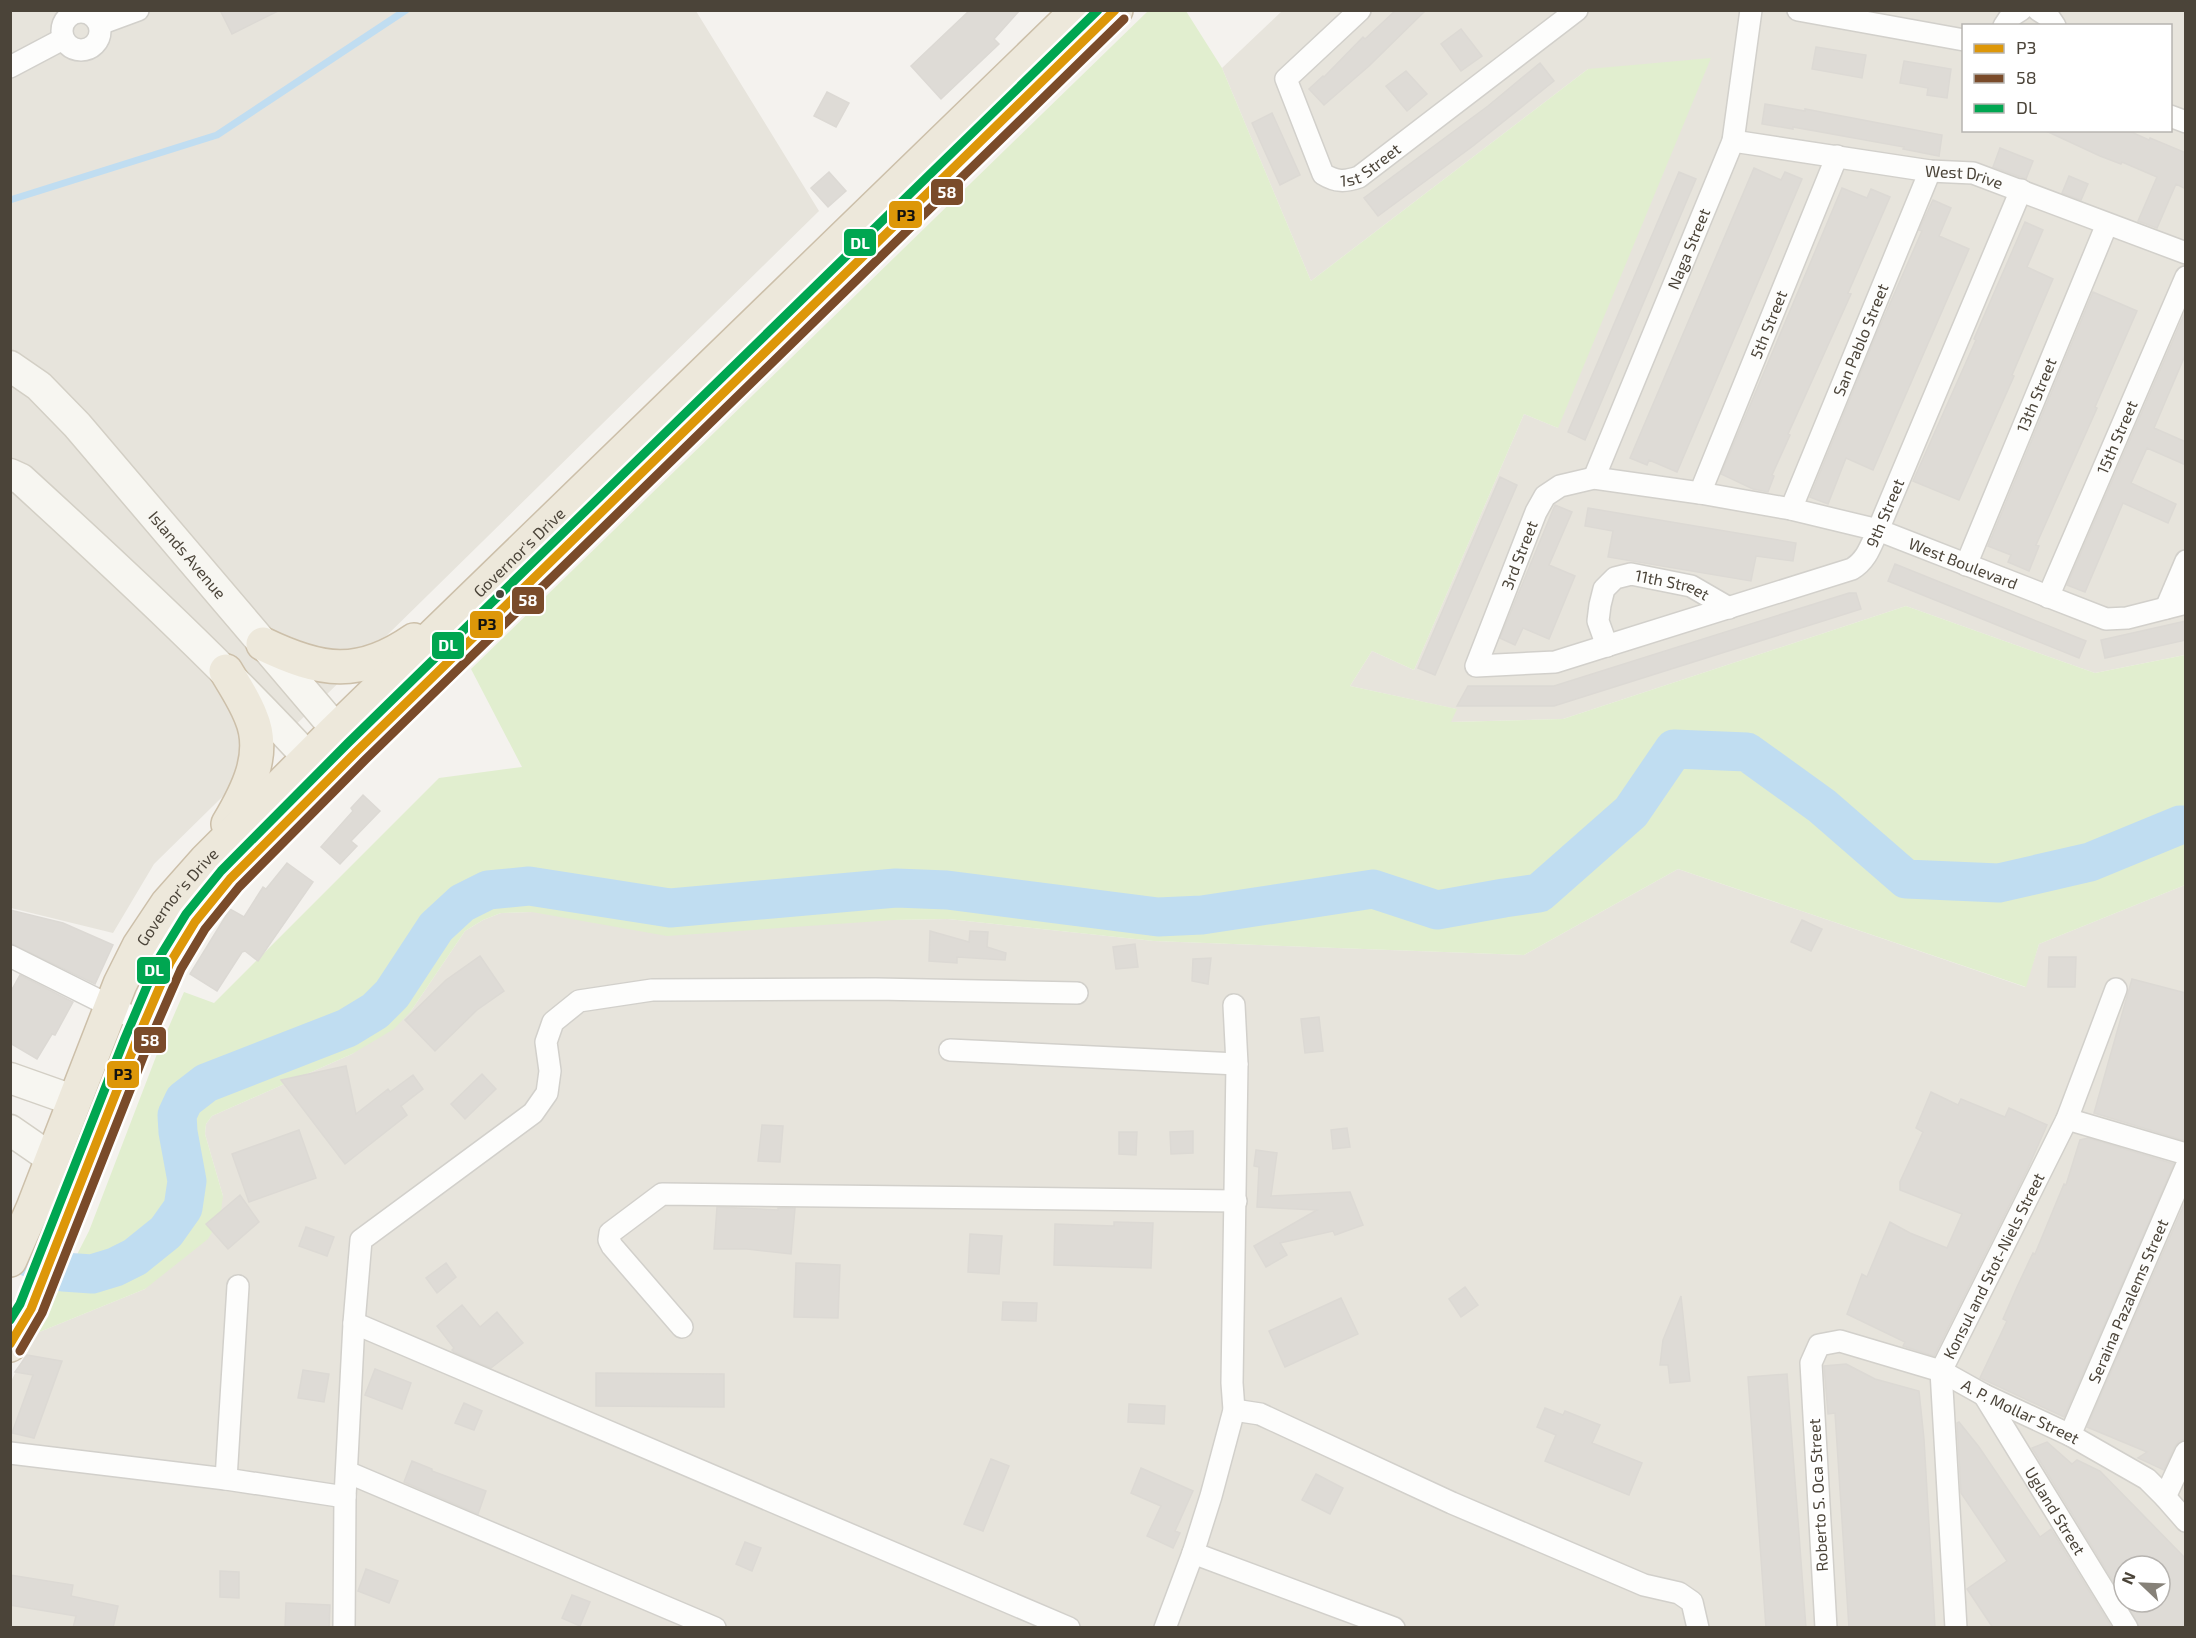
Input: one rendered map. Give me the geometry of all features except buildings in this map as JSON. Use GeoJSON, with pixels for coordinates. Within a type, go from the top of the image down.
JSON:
{"type":"FeatureCollection","features":[{"type":"Feature","properties":{"kind":"highway","name":"Governor's Drive"},"geometry":{"type":"LineString","coordinates":[[10,1346],[31,1309],[170,963],[195,922],[319,770],[467,603],[1078,10]]}},
{"type":"Feature","properties":{"kind":"highway","name":"Governor's Drive"},"geometry":{"type":"LineString","coordinates":[[346,741],[1116,10]]}},
{"type":"Feature","properties":{"kind":"highway"},"geometry":{"type":"LineString","coordinates":[[263,644],[304,662],[330,666],[363,664],[397,651],[467,603]]}},
{"type":"Feature","properties":{"kind":"highway"},"geometry":{"type":"LineString","coordinates":[[206,860],[252,780],[256,759],[257,739],[252,718],[226,671]]}},
{"type":"Feature","properties":{"kind":"highway","name":"Governor's Drive"},"geometry":{"type":"LineString","coordinates":[[10,1260],[33,1208],[111,1008],[139,946],[167,904],[206,860],[319,770]]}},
{"type":"Feature","properties":{"kind":"street"},"geometry":{"type":"LineString","coordinates":[[100,24],[138,10]]}},
{"type":"Feature","properties":{"kind":"street","name":"1st Street"},"geometry":{"type":"LineString","coordinates":[[1360,10],[1286,79],[1323,174],[1333,180],[1346,182],[1359,177],[1577,10]]}},
{"type":"Feature","properties":{"kind":"street","name":"Naga Street"},"geometry":{"type":"LineString","coordinates":[[1594,478],[1733,141],[1751,10]]}},
{"type":"Feature","properties":{"kind":"street"},"geometry":{"type":"LineString","coordinates":[[1798,10],[1962,39]]}},
{"type":"Feature","properties":{"kind":"street"},"geometry":{"type":"LineString","coordinates":[[2005,24],[2010,17],[2021,10]]}},
{"type":"Feature","properties":{"kind":"street"},"geometry":{"type":"LineString","coordinates":[[2038,10],[2049,17],[2054,24]]}},
{"type":"Feature","properties":{"kind":"street"},"geometry":{"type":"LineString","coordinates":[[74,11],[90,12],[100,24],[100,39],[89,50],[74,50],[63,39],[62,24],[74,11]]}},
{"type":"Feature","properties":{"kind":"street"},"geometry":{"type":"LineString","coordinates":[[10,67],[63,39]]}},
{"type":"Feature","properties":{"kind":"street","name":"West Drive"},"geometry":{"type":"LineString","coordinates":[[1733,141],[1930,171],[1973,173],[2186,254]]}},
{"type":"Feature","properties":{"kind":"street","name":"5th Street"},"geometry":{"type":"LineString","coordinates":[[1700,493],[1837,156]]}},
{"type":"Feature","properties":{"kind":"street","name":"San Pablo Street"},"geometry":{"type":"LineString","coordinates":[[1791,509],[1930,171]]}},
{"type":"Feature","properties":{"kind":"street","name":"9th Street"},"geometry":{"type":"LineString","coordinates":[[1476,666],[1555,662],[1852,569],[1860,564],[1867,555],[1878,530],[2021,190]]}},
{"type":"Feature","properties":{"kind":"street","name":"13th Street"},"geometry":{"type":"LineString","coordinates":[[1966,565],[2107,224]]}},
{"type":"Feature","properties":{"kind":"street","name":"15th Street"},"geometry":{"type":"LineString","coordinates":[[2048,597],[2186,277]]}},
{"type":"Feature","properties":{"kind":"street","name":"Islands Avenue"},"geometry":{"type":"LineString","coordinates":[[10,366],[39,386],[69,417],[346,741]]}},
{"type":"Feature","properties":{"kind":"street"},"geometry":{"type":"LineString","coordinates":[[10,474],[21,480],[126,575],[226,671],[319,770]]}},
{"type":"Feature","properties":{"kind":"street","name":"West Boulevard"},"geometry":{"type":"LineString","coordinates":[[1594,478],[1791,509],[1878,530],[2106,619],[2127,618],[2176,606]]}},
{"type":"Feature","properties":{"kind":"street","name":"3rd Street"},"geometry":{"type":"LineString","coordinates":[[1476,666],[1536,513],[1545,496],[1560,486],[1594,478]]}},
{"type":"Feature","properties":{"kind":"street"},"geometry":{"type":"LineString","coordinates":[[2176,606],[2186,561]]}},
{"type":"Feature","properties":{"kind":"street","name":"11th Street"},"geometry":{"type":"LineString","coordinates":[[1607,646],[1598,621],[1604,589],[1615,578],[1631,574],[1691,586],[1729,608]]}},
{"type":"Feature","properties":{"kind":"street"},"geometry":{"type":"LineString","coordinates":[[10,956],[144,1023]]}},
{"type":"Feature","properties":{"kind":"street"},"geometry":{"type":"LineString","coordinates":[[344,1628],[345,1497],[354,1323],[361,1240],[533,1113],[547,1093],[550,1071],[546,1042],[553,1022],[579,1001],[652,990],[876,989],[1077,993]]}},
{"type":"Feature","properties":{"kind":"street","name":"Konsul and Stot-Niels Street"},"geometry":{"type":"LineString","coordinates":[[1959,1623],[1941,1371],[2067,1119],[2116,989]]}},
{"type":"Feature","properties":{"kind":"street"},"geometry":{"type":"LineString","coordinates":[[1165,1628],[1193,1553],[1234,1410],[1232,1383],[1237,1064],[1234,1005]]}},
{"type":"Feature","properties":{"kind":"street"},"geometry":{"type":"LineString","coordinates":[[950,1050],[1237,1064]]}},
{"type":"Feature","properties":{"kind":"street"},"geometry":{"type":"LineString","coordinates":[[10,1078],[75,1101]]}},
{"type":"Feature","properties":{"kind":"street"},"geometry":{"type":"LineString","coordinates":[[2067,1119],[2186,1154]]}},
{"type":"Feature","properties":{"kind":"street"},"geometry":{"type":"LineString","coordinates":[[10,1130],[52,1159]]}},
{"type":"Feature","properties":{"kind":"street","name":"Seraina Pazalems Street"},"geometry":{"type":"LineString","coordinates":[[2070,1435],[2186,1167]]}},
{"type":"Feature","properties":{"kind":"street"},"geometry":{"type":"LineString","coordinates":[[682,1327],[609,1240],[610,1233],[662,1194],[1236,1201]]}},
{"type":"Feature","properties":{"kind":"street"},"geometry":{"type":"LineString","coordinates":[[226,1479],[238,1286]]}},
{"type":"Feature","properties":{"kind":"street"},"geometry":{"type":"LineString","coordinates":[[354,1323],[1069,1628]]}},
{"type":"Feature","properties":{"kind":"street","name":"A. P. Mollar Street"},"geometry":{"type":"LineString","coordinates":[[1810,1363],[1819,1346],[1840,1341],[1941,1371],[1984,1395],[2070,1435],[2147,1479],[2186,1521]]}},
{"type":"Feature","properties":{"kind":"street","name":"Roberto S. Oca Street"},"geometry":{"type":"LineString","coordinates":[[1810,1363],[1826,1628]]}},
{"type":"Feature","properties":{"kind":"street","name":"Ugland Street"},"geometry":{"type":"LineString","coordinates":[[1984,1395],[2127,1628]]}},
{"type":"Feature","properties":{"kind":"street"},"geometry":{"type":"LineString","coordinates":[[1234,1410],[1260,1414],[1452,1503],[1644,1585],[1678,1593],[1692,1602],[1698,1628]]}},
{"type":"Feature","properties":{"kind":"street"},"geometry":{"type":"LineString","coordinates":[[2166,1497],[2186,1452]]}},
{"type":"Feature","properties":{"kind":"street"},"geometry":{"type":"LineString","coordinates":[[10,1453],[226,1479],[345,1497]]}},
{"type":"Feature","properties":{"kind":"street"},"geometry":{"type":"LineString","coordinates":[[347,1472],[715,1628]]}},
{"type":"Feature","properties":{"kind":"street"},"geometry":{"type":"LineString","coordinates":[[1193,1553],[1394,1628]]}},
{"type":"Feature","properties":{"kind":"shaded area"},"geometry":{"type":"Polygon","coordinates":[[[11,11],[696,11],[819,211],[154,864],[113,933],[11,908],[11,11]]]}},
{"type":"Feature","properties":{"kind":"shaded area"},"geometry":{"type":"Polygon","coordinates":[[[1282,11],[2185,11],[2185,655],[2095,673],[1906,606],[1563,719],[1450,722],[1456,709],[1350,686],[1372,651],[1414,670],[1524,414],[1558,428],[1588,69],[1311,281],[1222,68],[1282,11]]]}},
{"type":"Feature","properties":{"kind":"shaded area"},"geometry":{"type":"Polygon","coordinates":[[[1678,869],[2025,987],[2039,944],[2185,885],[2185,1627],[11,1628],[11,1381],[37,1333],[145,1289],[223,1196],[205,1134],[206,1124],[212,1116],[352,1054],[411,1011],[465,931],[483,920],[501,913],[532,912],[894,920],[948,919],[1154,941],[1524,955],[1678,869]]]}},
{"type":"Feature","properties":{"kind":"green space"},"geometry":{"type":"Polygon","coordinates":[[[1148,11],[1186,11],[1222,68],[1311,281],[1588,69],[1711,58],[1558,428],[1524,414],[1414,670],[1372,651],[1350,686],[1457,709],[1451,722],[1563,719],[1906,606],[2095,673],[2185,655],[2185,885],[2039,944],[2026,987],[1678,869],[1524,955],[1154,941],[948,919],[894,920],[667,936],[532,912],[501,913],[465,931],[411,1011],[394,1029],[352,1054],[212,1116],[206,1124],[205,1134],[223,1196],[220,1219],[208,1239],[145,1289],[37,1333],[89,1231],[157,1054],[184,992],[214,1003],[439,778],[522,767],[471,669],[1148,11]]]}},
{"type":"Feature","properties":{"kind":"waterway"},"geometry":{"type":"LineString","coordinates":[[10,200],[217,135],[406,10]]}},
{"type":"Feature","properties":{"kind":"waterway"},"geometry":{"type":"LineString","coordinates":[[10,1249],[63,1272],[92,1274],[115,1267],[135,1257],[166,1232],[183,1208],[187,1181],[177,1115],[184,1100],[206,1083],[347,1028],[375,1011],[392,994],[436,927],[462,903],[488,890],[529,886],[670,908],[896,888],[947,890],[1158,917],[1202,915],[1373,889],[1437,910],[1539,893],[1631,812],[1674,749],[1747,752],[1822,806],[1906,879],[1999,883],[2090,862],[2180,825],[2186,825]]}},
{"type":"Feature","properties":{"kind":"transit line","name":"DL"},"geometry":{"type":"LineString","coordinates":[[10,1320],[20,1304],[159,958],[186,914],[221,871],[348,743],[1098,10]]}},
{"type":"Feature","properties":{"kind":"transit line","name":"P3"},"geometry":{"type":"LineString","coordinates":[[10,1344],[31,1309],[136,1042],[170,963],[195,922],[230,879],[356,752],[1115,10]]}},
{"type":"Feature","properties":{"kind":"transit line","name":"58"},"geometry":{"type":"LineString","coordinates":[[20,1351],[42,1313],[147,1047],[181,969],[205,929],[239,887],[364,761],[1124,19]]}}]}
